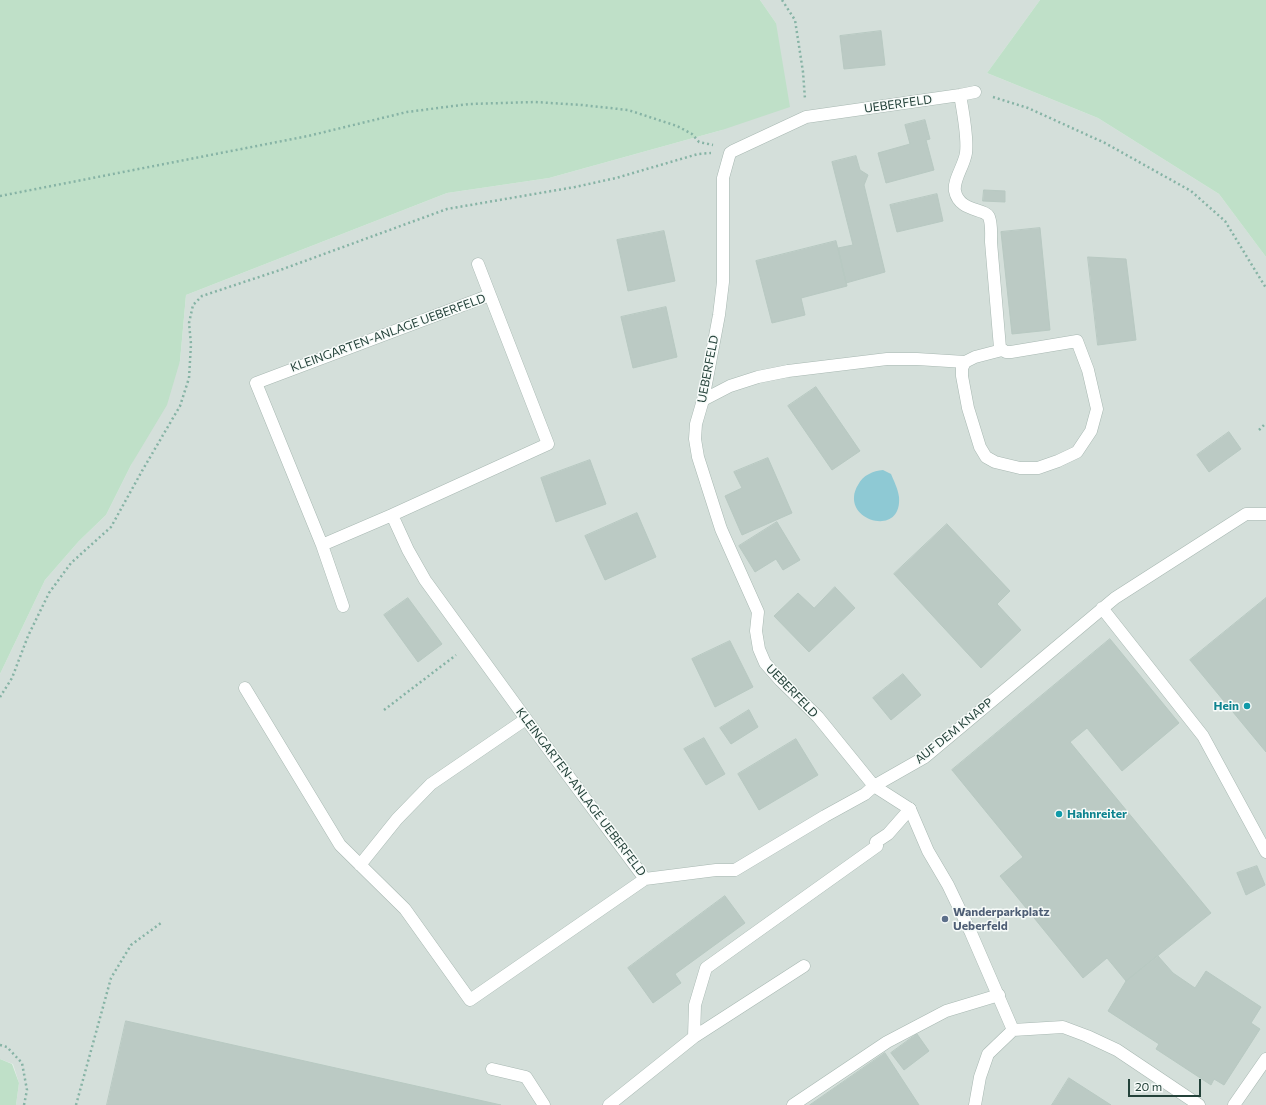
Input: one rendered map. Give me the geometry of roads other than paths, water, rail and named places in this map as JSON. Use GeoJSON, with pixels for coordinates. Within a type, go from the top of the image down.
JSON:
{"type":"FeatureCollection","features":[{"type":"Feature","properties":{"kind":"street","name":"UEBERFELD"},"geometry":{"type":"LineString","coordinates":[[874,786],[818,717],[780,680],[765,663],[756,631],[758,612],[721,529],[698,457],[695,440],[696,424],[703,400],[719,315],[723,282],[723,178],[730,153],[806,117],[975,92]]}},
{"type":"Feature","properties":{"kind":"street"},"geometry":{"type":"LineString","coordinates":[[960,95],[964,116],[966,148],[961,170],[956,178],[955,191],[960,202],[987,214],[989,217],[999,341],[1000,348],[1002,350]]}},
{"type":"Feature","properties":{"kind":"street"},"geometry":{"type":"LineString","coordinates":[[478,264],[490,295]]}},
{"type":"Feature","properties":{"kind":"street","name":"KLEINGARTEN-ANLAGE UEBERFELD"},"geometry":{"type":"LineString","coordinates":[[490,295],[548,444],[392,515],[322,545],[256,383],[490,295]]}},
{"type":"Feature","properties":{"kind":"street"},"geometry":{"type":"LineString","coordinates":[[703,400],[730,386],[758,377],[788,371],[887,359],[965,362],[1002,350],[1011,352],[1076,341],[1088,370],[1097,408],[1091,431],[1077,452],[1038,468],[1020,468],[995,462],[986,457],[980,446],[968,408],[962,376],[962,368],[965,362]]}},
{"type":"Feature","properties":{"kind":"street","name":"AUF DEM KNAPP"},"geometry":{"type":"LineString","coordinates":[[874,786],[925,757],[1115,598],[1246,514],[1266,514]]}},
{"type":"Feature","properties":{"kind":"street","name":"KLEINGARTEN-ANLAGE UEBERFELD"},"geometry":{"type":"LineString","coordinates":[[392,515],[408,550],[425,580],[645,879],[716,870],[735,870],[865,794],[874,786]]}},
{"type":"Feature","properties":{"kind":"street"},"geometry":{"type":"LineString","coordinates":[[322,545],[343,606]]}},
{"type":"Feature","properties":{"kind":"street"},"geometry":{"type":"LineString","coordinates":[[1102,608],[1203,736],[1266,852]]}},
{"type":"Feature","properties":{"kind":"street"},"geometry":{"type":"LineString","coordinates":[[245,688],[340,845],[405,908],[470,1000],[645,879]]}},
{"type":"Feature","properties":{"kind":"street"},"geometry":{"type":"LineString","coordinates":[[360,865],[397,820],[430,784],[526,719]]}},
{"type":"Feature","properties":{"kind":"street"},"geometry":{"type":"LineString","coordinates":[[874,786],[910,809],[928,851],[948,885],[961,912],[999,995],[1013,1030]]}},
{"type":"Feature","properties":{"kind":"street"},"geometry":{"type":"LineString","coordinates":[[694,1037],[696,1004],[706,968],[877,846],[876,842],[888,834],[910,809]]}},
{"type":"Feature","properties":{"kind":"street"},"geometry":{"type":"LineString","coordinates":[[609,1104],[694,1037],[804,966]]}},
{"type":"Feature","properties":{"kind":"street"},"geometry":{"type":"LineString","coordinates":[[793,1105],[887,1042],[946,1011],[999,995]]}},
{"type":"Feature","properties":{"kind":"street"},"geometry":{"type":"LineString","coordinates":[[974,1105],[980,1077],[988,1054],[1013,1030],[1063,1027],[1117,1050],[1199,1105]]}},
{"type":"Feature","properties":{"kind":"street"},"geometry":{"type":"LineString","coordinates":[[1234,1105],[1266,1058]]}},
{"type":"Feature","properties":{"kind":"street"},"geometry":{"type":"LineString","coordinates":[[492,1069],[526,1076],[544,1105]]}},
{"type":"Feature","properties":{"kind":"water"},"geometry":{"type":"Polygon","coordinates":[[[883,470],[891,474],[896,485],[899,497],[898,509],[893,517],[886,521],[877,521],[868,518],[861,513],[855,506],[854,495],[860,482],[865,476],[876,471],[883,470]]]}},
{"type":"Feature","properties":{"kind":"place","name":"Hein"},"geometry":{"type":"Point","coordinates":[1247,706]}},
{"type":"Feature","properties":{"kind":"place","name":"Hahnreiter"},"geometry":{"type":"Point","coordinates":[1059,814]}},
{"type":"Feature","properties":{"kind":"place","name":"Wanderparkplatz Ueberfeld"},"geometry":{"type":"Point","coordinates":[945,919]}}]}
